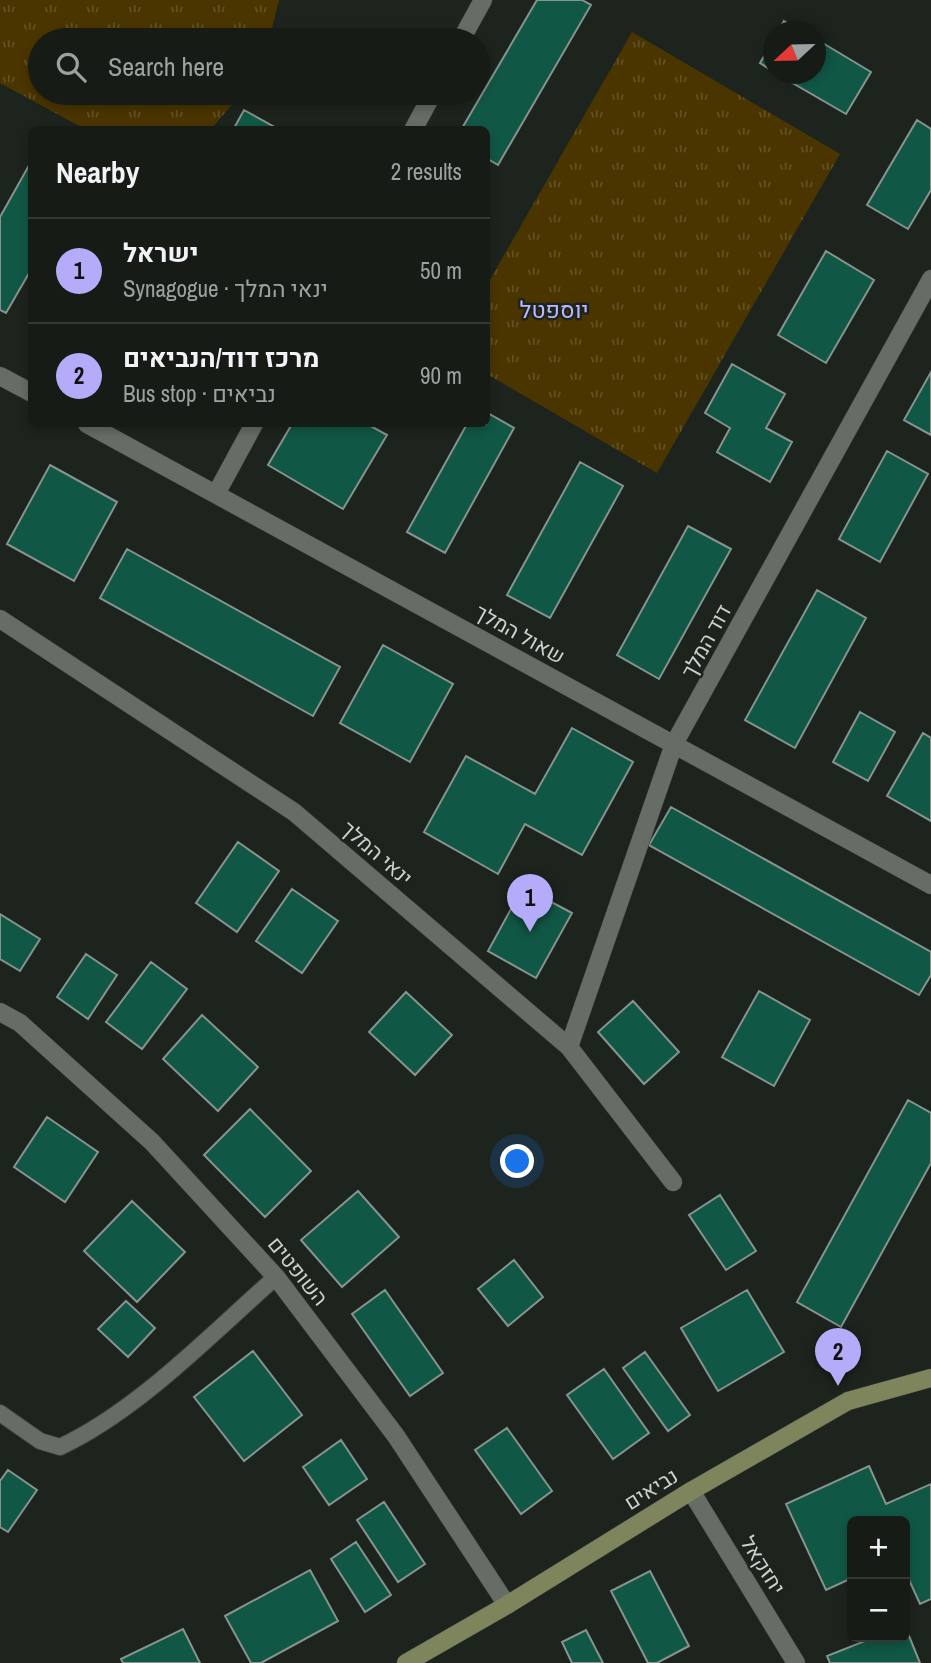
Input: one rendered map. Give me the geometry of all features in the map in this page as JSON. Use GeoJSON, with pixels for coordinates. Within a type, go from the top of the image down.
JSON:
{"type":"FeatureCollection","features":[{"type":"Feature","properties":{"kind":"street"},"geometry":{"type":"LineString","coordinates":[[468,28],[483,0]]}},
{"type":"Feature","properties":{"kind":"street"},"geometry":{"type":"LineString","coordinates":[[415,126],[427,105]]}},
{"type":"Feature","properties":{"kind":"street","name":"דוד המלך"},"geometry":{"type":"LineString","coordinates":[[569,1047],[674,744],[931,279]]}},
{"type":"Feature","properties":{"kind":"street"},"geometry":{"type":"LineString","coordinates":[[0,376],[28,391]]}},
{"type":"Feature","properties":{"kind":"street","name":"שאול המלך"},"geometry":{"type":"LineString","coordinates":[[93,427],[931,885]]}},
{"type":"Feature","properties":{"kind":"street"},"geometry":{"type":"LineString","coordinates":[[216,494],[252,427]]}},
{"type":"Feature","properties":{"kind":"street","name":"ינאי המלך"},"geometry":{"type":"LineString","coordinates":[[0,619],[294,812],[569,1047],[673,1182]]}},
{"type":"Feature","properties":{"kind":"street","name":"השופטים"},"geometry":{"type":"LineString","coordinates":[[0,1012],[20,1023],[152,1142],[276,1277],[396,1436],[507,1605]]}},
{"type":"Feature","properties":{"kind":"street","name":"נביאים"},"geometry":{"type":"LineString","coordinates":[[407,1663],[507,1605],[691,1491],[848,1401],[931,1376]]}},
{"type":"Feature","properties":{"kind":"street","name":"יחזקאל"},"geometry":{"type":"LineString","coordinates":[[691,1491],[796,1663]]}},
{"type":"Feature","properties":{"kind":"lane"},"geometry":{"type":"LineString","coordinates":[[0,1413],[40,1441],[60,1447],[86,1435],[136,1400],[276,1277]]}},
{"type":"Feature","properties":{"kind":"green space"},"geometry":{"type":"Polygon","coordinates":[[[0,0],[279,0],[272,28],[28,28],[28,98],[0,83],[0,0]]]}},
{"type":"Feature","properties":{"kind":"green space"},"geometry":{"type":"Polygon","coordinates":[[[632,32],[840,154],[657,473],[490,376],[490,280],[632,32]]]}},
{"type":"Feature","properties":{"kind":"green space"},"geometry":{"type":"Polygon","coordinates":[[[41,105],[232,105],[213,126],[79,126],[41,105]]]}},
{"type":"Feature","properties":{"kind":"building"},"geometry":{"type":"Polygon","coordinates":[[[537,0],[582,0],[591,5],[498,165],[490,160],[490,126],[463,126],[476,105],[490,105],[490,80],[537,0]]]}},
{"type":"Feature","properties":{"kind":"building"},"geometry":{"type":"Polygon","coordinates":[[[826,45],[871,72],[846,114],[794,84],[826,84],[826,45]]]}},
{"type":"Feature","properties":{"kind":"building"},"geometry":{"type":"Polygon","coordinates":[[[244,110],[273,126],[235,126],[244,110]]]}},
{"type":"Feature","properties":{"kind":"building"},"geometry":{"type":"Polygon","coordinates":[[[917,120],[931,129],[931,190],[908,229],[867,205],[917,120]]]}},
{"type":"Feature","properties":{"kind":"building"},"geometry":{"type":"Polygon","coordinates":[[[28,167],[28,275],[6,313],[0,310],[0,217],[28,167]]]}},
{"type":"Feature","properties":{"kind":"building"},"geometry":{"type":"Polygon","coordinates":[[[826,251],[874,280],[826,363],[778,335],[826,251]]]}},
{"type":"Feature","properties":{"kind":"building"},"geometry":{"type":"Polygon","coordinates":[[[732,364],[785,394],[766,428],[792,442],[770,482],[717,452],[730,428],[705,413],[732,364]]]}},
{"type":"Feature","properties":{"kind":"building"},"geometry":{"type":"Polygon","coordinates":[[[931,372],[931,435],[904,420],[931,372]]]}},
{"type":"Feature","properties":{"kind":"building"},"geometry":{"type":"Polygon","coordinates":[[[490,414],[514,428],[445,553],[407,532],[465,427],[490,427],[490,414]]]}},
{"type":"Feature","properties":{"kind":"building"},"geometry":{"type":"Polygon","coordinates":[[[290,427],[372,427],[387,435],[343,509],[268,465],[290,427]]]}},
{"type":"Feature","properties":{"kind":"building"},"geometry":{"type":"Polygon","coordinates":[[[887,451],[928,474],[880,562],[839,539],[887,451]]]}},
{"type":"Feature","properties":{"kind":"building"},"geometry":{"type":"Polygon","coordinates":[[[580,462],[623,486],[550,618],[507,595],[580,462]]]}},
{"type":"Feature","properties":{"kind":"building"},"geometry":{"type":"Polygon","coordinates":[[[50,465],[117,502],[74,581],[7,544],[50,465]]]}},
{"type":"Feature","properties":{"kind":"building"},"geometry":{"type":"Polygon","coordinates":[[[688,526],[731,549],[659,679],[617,655],[688,526]]]}},
{"type":"Feature","properties":{"kind":"building"},"geometry":{"type":"Polygon","coordinates":[[[127,549],[340,667],[313,716],[100,598],[127,549]]]}},
{"type":"Feature","properties":{"kind":"building"},"geometry":{"type":"Polygon","coordinates":[[[817,590],[866,618],[795,748],[745,720],[817,590]]]}},
{"type":"Feature","properties":{"kind":"building"},"geometry":{"type":"Polygon","coordinates":[[[383,645],[453,684],[410,762],[340,723],[383,645]]]}},
{"type":"Feature","properties":{"kind":"building"},"geometry":{"type":"Polygon","coordinates":[[[860,712],[895,732],[868,781],[833,762],[860,712]]]}},
{"type":"Feature","properties":{"kind":"building"},"geometry":{"type":"Polygon","coordinates":[[[572,728],[633,762],[582,855],[525,824],[498,874],[424,832],[466,756],[535,794],[572,728]]]}},
{"type":"Feature","properties":{"kind":"building"},"geometry":{"type":"Polygon","coordinates":[[[923,733],[931,738],[931,821],[887,796],[923,733]]]}},
{"type":"Feature","properties":{"kind":"building"},"geometry":{"type":"Polygon","coordinates":[[[671,807],[931,952],[931,975],[919,995],[649,845],[671,807]]]}},
{"type":"Feature","properties":{"kind":"building"},"geometry":{"type":"Polygon","coordinates":[[[238,842],[279,871],[237,932],[196,903],[238,842]]]}},
{"type":"Feature","properties":{"kind":"building"},"geometry":{"type":"Polygon","coordinates":[[[523,887],[572,913],[536,978],[488,951],[523,887]]]}},
{"type":"Feature","properties":{"kind":"building"},"geometry":{"type":"Polygon","coordinates":[[[292,889],[338,921],[302,973],[256,941],[292,889]]]}},
{"type":"Feature","properties":{"kind":"building"},"geometry":{"type":"Polygon","coordinates":[[[0,914],[40,939],[20,971],[0,959],[0,914]]]}},
{"type":"Feature","properties":{"kind":"building"},"geometry":{"type":"Polygon","coordinates":[[[86,954],[117,975],[88,1019],[57,997],[86,954]]]}},
{"type":"Feature","properties":{"kind":"building"},"geometry":{"type":"Polygon","coordinates":[[[151,962],[187,989],[142,1049],[106,1022],[151,962]]]}},
{"type":"Feature","properties":{"kind":"building"},"geometry":{"type":"Polygon","coordinates":[[[759,991],[810,1020],[774,1086],[722,1057],[759,991]]]}},
{"type":"Feature","properties":{"kind":"building"},"geometry":{"type":"Polygon","coordinates":[[[406,992],[452,1035],[415,1075],[369,1032],[406,992]]]}},
{"type":"Feature","properties":{"kind":"building"},"geometry":{"type":"Polygon","coordinates":[[[633,1001],[679,1052],[644,1084],[598,1032],[633,1001]]]}},
{"type":"Feature","properties":{"kind":"building"},"geometry":{"type":"Polygon","coordinates":[[[202,1015],[258,1067],[218,1111],[163,1059],[202,1015]]]}},
{"type":"Feature","properties":{"kind":"building"},"geometry":{"type":"Polygon","coordinates":[[[908,1100],[931,1113],[931,1163],[841,1327],[797,1302],[908,1100]]]}},
{"type":"Feature","properties":{"kind":"building"},"geometry":{"type":"Polygon","coordinates":[[[250,1109],[311,1171],[265,1217],[204,1155],[250,1109]]]}},
{"type":"Feature","properties":{"kind":"building"},"geometry":{"type":"Polygon","coordinates":[[[47,1117],[98,1152],[65,1202],[14,1167],[47,1117]]]}},
{"type":"Feature","properties":{"kind":"building"},"geometry":{"type":"Polygon","coordinates":[[[358,1191],[399,1237],[342,1287],[301,1240],[358,1191]]]}},
{"type":"Feature","properties":{"kind":"building"},"geometry":{"type":"Polygon","coordinates":[[[720,1195],[756,1251],[726,1270],[689,1215],[720,1195]]]}},
{"type":"Feature","properties":{"kind":"building"},"geometry":{"type":"Polygon","coordinates":[[[132,1201],[185,1252],[137,1302],[84,1251],[132,1201]]]}},
{"type":"Feature","properties":{"kind":"building"},"geometry":{"type":"Polygon","coordinates":[[[514,1260],[543,1297],[508,1326],[478,1289],[514,1260]]]}},
{"type":"Feature","properties":{"kind":"building"},"geometry":{"type":"Polygon","coordinates":[[[385,1290],[443,1373],[410,1396],[352,1314],[385,1290]]]}},
{"type":"Feature","properties":{"kind":"building"},"geometry":{"type":"Polygon","coordinates":[[[747,1290],[784,1352],[718,1391],[681,1328],[747,1290]]]}},
{"type":"Feature","properties":{"kind":"building"},"geometry":{"type":"Polygon","coordinates":[[[126,1301],[155,1328],[128,1357],[98,1329],[126,1301]]]}},
{"type":"Feature","properties":{"kind":"building"},"geometry":{"type":"Polygon","coordinates":[[[253,1351],[302,1415],[244,1461],[194,1397],[253,1351]]]}},
{"type":"Feature","properties":{"kind":"building"},"geometry":{"type":"Polygon","coordinates":[[[645,1352],[690,1415],[668,1431],[623,1368],[645,1352]]]}},
{"type":"Feature","properties":{"kind":"building"},"geometry":{"type":"Polygon","coordinates":[[[604,1369],[649,1433],[613,1459],[567,1395],[604,1369]]]}},
{"type":"Feature","properties":{"kind":"building"},"geometry":{"type":"Polygon","coordinates":[[[507,1428],[552,1491],[521,1514],[475,1450],[507,1428]]]}},
{"type":"Feature","properties":{"kind":"building"},"geometry":{"type":"Polygon","coordinates":[[[341,1440],[367,1479],[329,1505],[303,1467],[341,1440]]]}},
{"type":"Feature","properties":{"kind":"building"},"geometry":{"type":"Polygon","coordinates":[[[869,1466],[886,1504],[931,1484],[931,1599],[920,1604],[910,1582],[910,1516],[847,1516],[847,1580],[826,1590],[786,1504],[869,1466]]]}},
{"type":"Feature","properties":{"kind":"building"},"geometry":{"type":"Polygon","coordinates":[[[8,1470],[37,1490],[8,1532],[0,1527],[0,1481],[8,1470]]]}},
{"type":"Feature","properties":{"kind":"building"},"geometry":{"type":"Polygon","coordinates":[[[384,1502],[425,1564],[398,1582],[357,1520],[384,1502]]]}},
{"type":"Feature","properties":{"kind":"building"},"geometry":{"type":"Polygon","coordinates":[[[356,1542],[391,1595],[365,1612],[331,1559],[356,1542]]]}},
{"type":"Feature","properties":{"kind":"building"},"geometry":{"type":"Polygon","coordinates":[[[310,1570],[338,1621],[261,1663],[251,1663],[225,1616],[310,1570]]]}},
{"type":"Feature","properties":{"kind":"building"},"geometry":{"type":"Polygon","coordinates":[[[650,1571],[689,1646],[657,1663],[648,1663],[611,1591],[650,1571]]]}},
{"type":"Feature","properties":{"kind":"building"},"geometry":{"type":"Polygon","coordinates":[[[183,1629],[200,1663],[123,1663],[121,1659],[183,1629]]]}},
{"type":"Feature","properties":{"kind":"building"},"geometry":{"type":"Polygon","coordinates":[[[586,1630],[603,1663],[572,1663],[562,1642],[586,1630]]]}},
{"type":"Feature","properties":{"kind":"building"},"geometry":{"type":"Polygon","coordinates":[[[910,1638],[920,1663],[830,1663],[827,1656],[862,1642],[910,1642],[910,1638]]]}},
{"type":"Feature","properties":{"kind":"place","name":"ישראל"},"geometry":{"type":"Point","coordinates":[530,932]}},
{"type":"Feature","properties":{"kind":"place","name":"מרכז דוד/הנביאים"},"geometry":{"type":"Point","coordinates":[838,1386]}},
{"type":"Feature","properties":{"kind":"district","name":"יוספטל"},"geometry":{"type":"Point","coordinates":[554,309]}}]}
